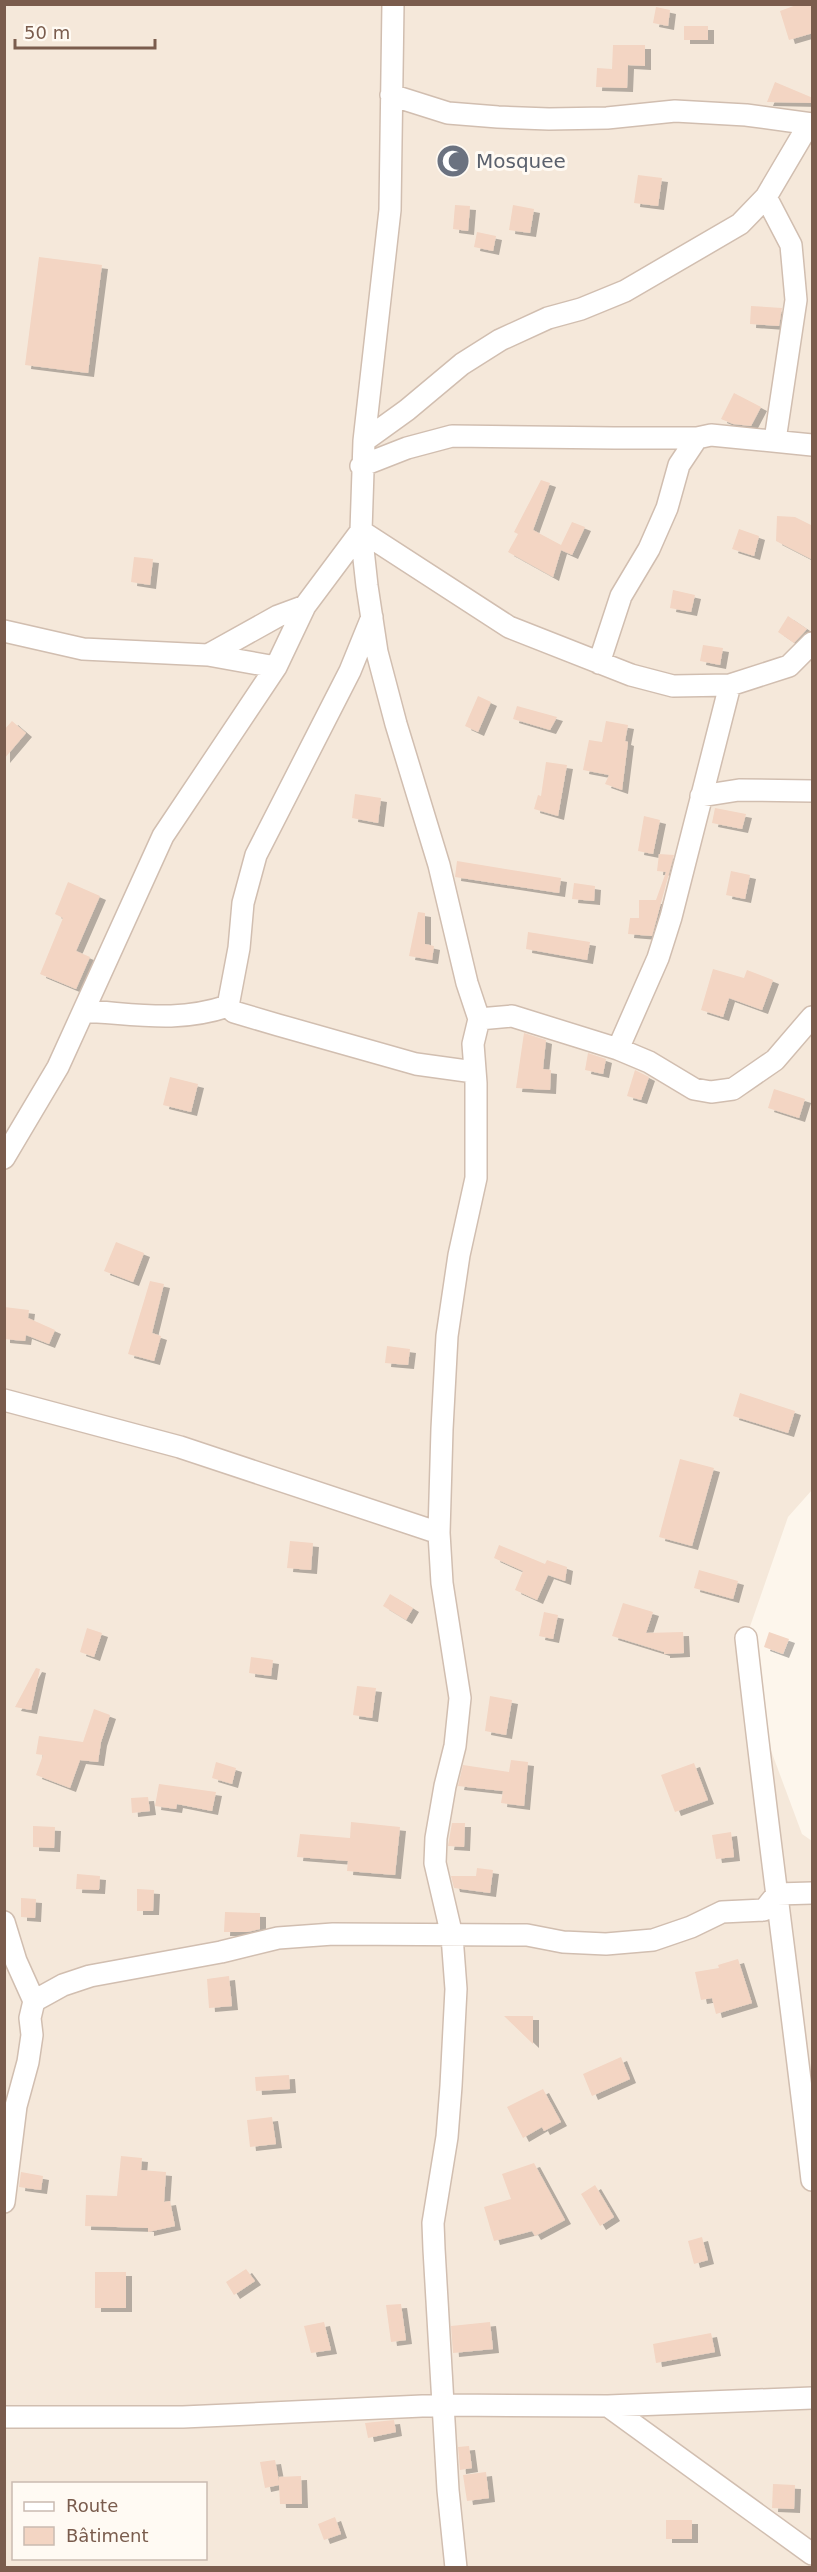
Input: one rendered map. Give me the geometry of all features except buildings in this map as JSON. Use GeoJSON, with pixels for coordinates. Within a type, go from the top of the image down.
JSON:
{"type":"FeatureCollection","features":[{"type":"Feature","properties":{"kind":"street"},"geometry":{"type":"LineString","coordinates":[[393,4],[390,210],[364,441],[361,531],[377,652],[396,724],[439,865],[467,983],[479,1019],[473,1044],[476,1178],[459,1255],[447,1336],[439,1533],[442,1583],[460,1698],[455,1746],[436,1838],[435,1863],[452,1936],[456,1989],[447,2137],[433,2223],[448,2490],[456,2568]]}},
{"type":"Feature","properties":{"kind":"street"},"geometry":{"type":"LineString","coordinates":[[364,441],[407,410],[462,364],[501,340],[548,318],[581,309],[625,291],[740,224],[766,197],[811,124],[746,115],[675,111],[607,118],[498,117],[448,113],[392,95]]}},
{"type":"Feature","properties":{"kind":"street"},"geometry":{"type":"LineString","coordinates":[[766,197],[791,245],[796,300],[775,440]]}},
{"type":"Feature","properties":{"kind":"street"},"geometry":{"type":"LineString","coordinates":[[362,466],[407,448],[452,436],[697,438],[711,435],[813,445]]}},
{"type":"Feature","properties":{"kind":"street"},"geometry":{"type":"LineString","coordinates":[[599,663],[621,596],[649,549],[667,508],[679,465],[697,438]]}},
{"type":"Feature","properties":{"kind":"street"},"geometry":{"type":"LineString","coordinates":[[361,531],[509,627],[631,675],[673,686],[730,685],[789,666],[813,643]]}},
{"type":"Feature","properties":{"kind":"street"},"geometry":{"type":"LineString","coordinates":[[4,1158],[53,1076],[163,836],[276,667],[305,606],[361,531]]}},
{"type":"Feature","properties":{"kind":"street"},"geometry":{"type":"LineString","coordinates":[[208,655],[278,616],[305,606]]}},
{"type":"Feature","properties":{"kind":"street"},"geometry":{"type":"LineString","coordinates":[[228,1006],[243,903],[256,855],[350,671],[372,617]]}},
{"type":"Feature","properties":{"kind":"street"},"geometry":{"type":"LineString","coordinates":[[4,631],[83,649],[208,655],[276,667]]}},
{"type":"Feature","properties":{"kind":"street"},"geometry":{"type":"LineString","coordinates":[[618,1049],[658,958],[671,917],[730,685]]}},
{"type":"Feature","properties":{"kind":"street"},"geometry":{"type":"LineString","coordinates":[[702,796],[739,790],[813,791]]}},
{"type":"Feature","properties":{"kind":"street"},"geometry":{"type":"LineString","coordinates":[[84,1011],[170,1018],[206,1014],[228,1006]]}},
{"type":"Feature","properties":{"kind":"street"},"geometry":{"type":"LineString","coordinates":[[228,1006],[234,1012],[256,1019],[416,1064],[474,1072]]}},
{"type":"Feature","properties":{"kind":"street"},"geometry":{"type":"LineString","coordinates":[[479,1019],[512,1016],[618,1049],[649,1062],[694,1089],[711,1092],[733,1089],[775,1060],[813,1017]]}},
{"type":"Feature","properties":{"kind":"street"},"geometry":{"type":"LineString","coordinates":[[4,1400],[180,1447],[439,1533]]}},
{"type":"Feature","properties":{"kind":"street"},"geometry":{"type":"LineString","coordinates":[[746,1638],[763,1792],[813,2180]]}},
{"type":"Feature","properties":{"kind":"street"},"geometry":{"type":"LineString","coordinates":[[34,2001],[63,1985],[90,1976],[202,1956],[278,1938],[333,1934],[527,1935],[563,1942],[606,1944],[653,1940],[691,1927],[722,1912],[764,1910],[777,1894],[813,1893]]}},
{"type":"Feature","properties":{"kind":"street"},"geometry":{"type":"LineString","coordinates":[[4,1922],[16,1961],[34,2001],[30,2018],[32,2035],[28,2062],[16,2106],[4,2202]]}},
{"type":"Feature","properties":{"kind":"street"},"geometry":{"type":"LineString","coordinates":[[4,2417],[183,2417],[444,2404],[608,2406],[813,2398]]}},
{"type":"Feature","properties":{"kind":"street"},"geometry":{"type":"LineString","coordinates":[[608,2406],[813,2554]]}},
{"type":"Feature","properties":{"kind":"shaded area"},"geometry":{"type":"Polygon","coordinates":[[[5,5],[812,5],[812,1490],[788,1517],[746,1638],[763,1729],[802,1834],[812,1841],[812,2567],[5,2568],[5,5]]]}},
{"type":"Feature","properties":{"kind":"place","name":"Mosquee"},"geometry":{"type":"Point","coordinates":[453,161]}}]}
